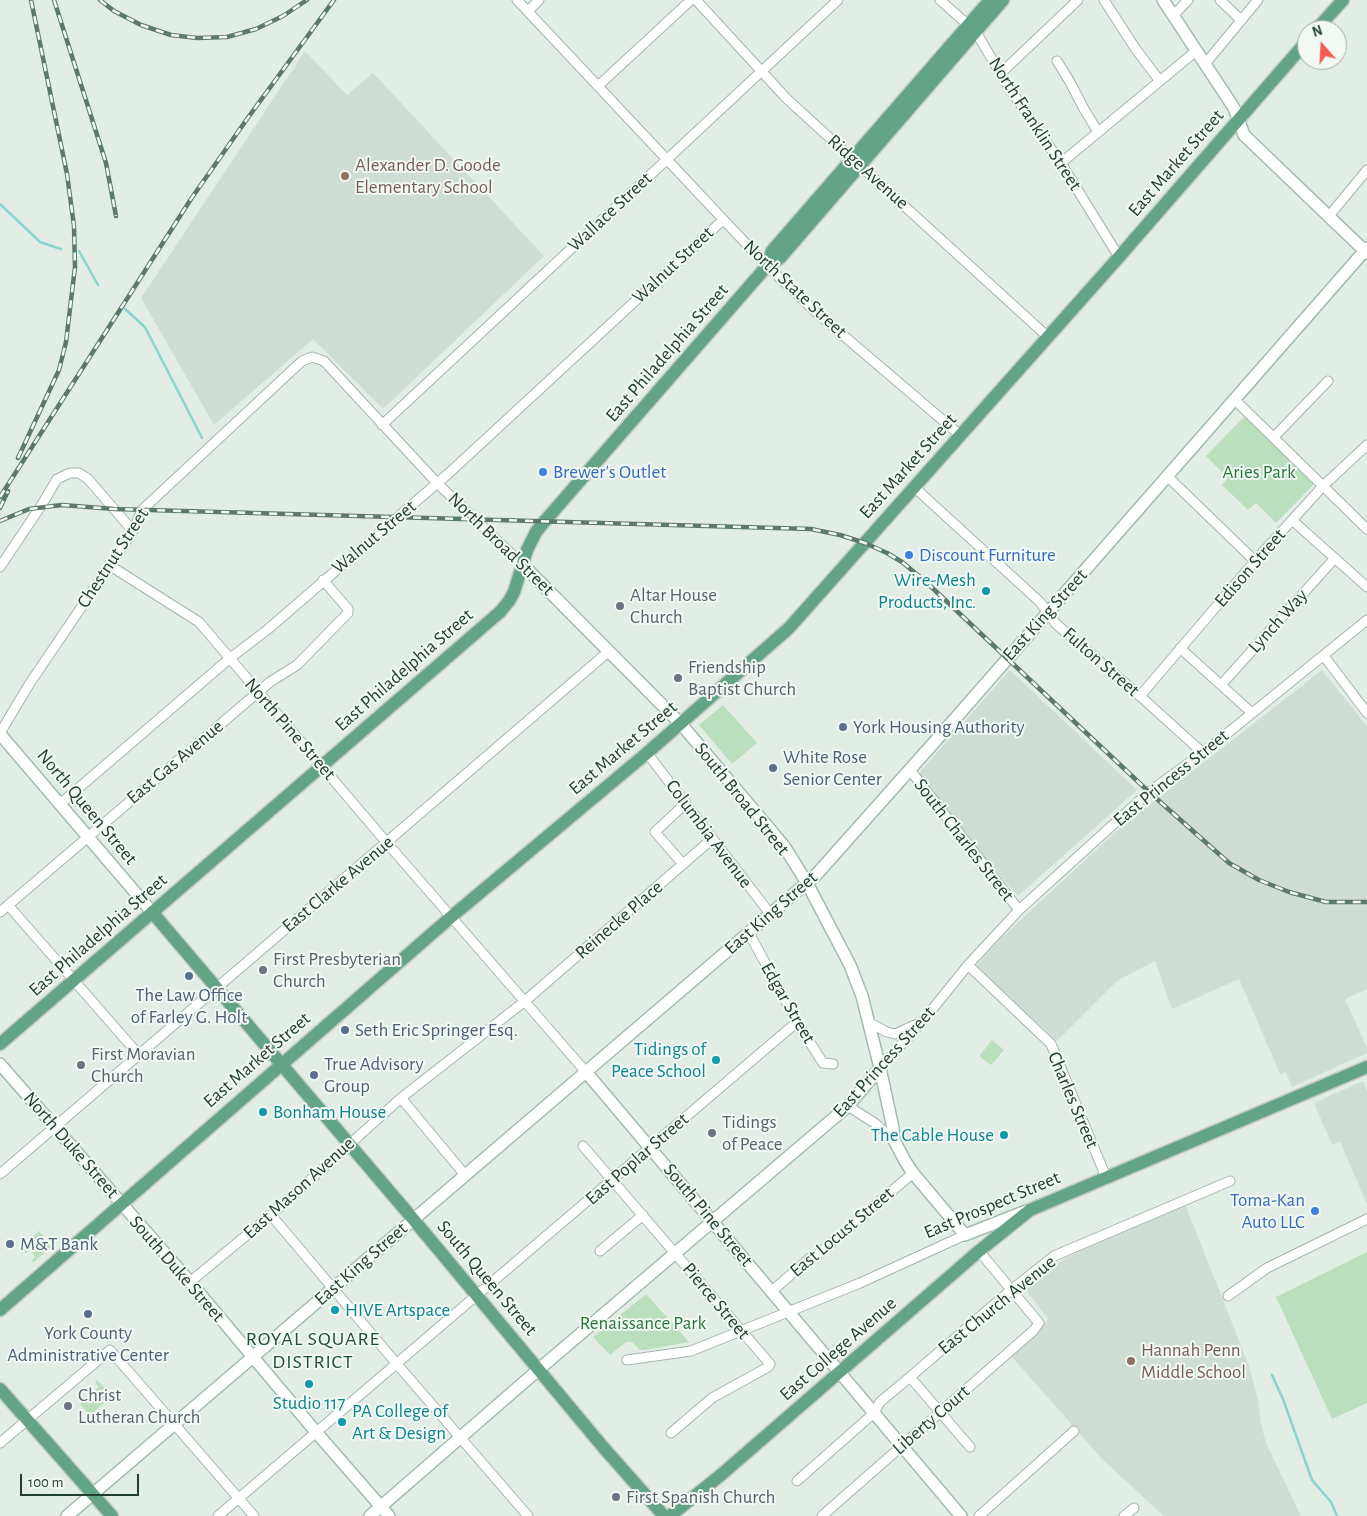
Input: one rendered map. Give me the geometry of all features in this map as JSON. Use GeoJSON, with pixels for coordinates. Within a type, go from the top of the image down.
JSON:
{"type":"FeatureCollection","features":[{"type":"Feature","properties":{"kind":"main road","name":"East Philadelphia Street"},"geometry":{"type":"LineString","coordinates":[[972,28],[990,0]]}},
{"type":"Feature","properties":{"kind":"main road","name":"East Philadelphia Street"},"geometry":{"type":"LineString","coordinates":[[0,1044],[500,612],[514,592],[527,550],[536,532],[544,522],[767,266],[780,258],[856,163],[972,28],[1003,0]]}},
{"type":"Feature","properties":{"kind":"main road"},"geometry":{"type":"LineString","coordinates":[[1325,20],[1342,0]]}},
{"type":"Feature","properties":{"kind":"main road","name":"East Market Street"},"geometry":{"type":"LineString","coordinates":[[0,1310],[451,917],[648,753],[790,628],[1120,257],[1297,52]]}},
{"type":"Feature","properties":{"kind":"main road","name":"North Queen Street"},"geometry":{"type":"LineString","coordinates":[[152,912],[282,1064]]}},
{"type":"Feature","properties":{"kind":"main road","name":"South Queen Street"},"geometry":{"type":"LineString","coordinates":[[282,1064],[538,1370],[664,1516]]}},
{"type":"Feature","properties":{"kind":"main road","name":"East Prospect Street"},"geometry":{"type":"LineString","coordinates":[[1030,1210],[1367,1067]]}},
{"type":"Feature","properties":{"kind":"main road","name":"East College Avenue"},"geometry":{"type":"LineString","coordinates":[[670,1516],[718,1478],[979,1251],[1030,1210]]}},
{"type":"Feature","properties":{"kind":"main road"},"geometry":{"type":"LineString","coordinates":[[0,1389],[112,1516]]}},
{"type":"Feature","properties":{"kind":"street","name":"North State Street"},"geometry":{"type":"LineString","coordinates":[[518,0],[767,266],[816,312],[960,435]]}},
{"type":"Feature","properties":{"kind":"street"},"geometry":{"type":"LineString","coordinates":[[528,11],[539,0]]}},
{"type":"Feature","properties":{"kind":"street"},"geometry":{"type":"LineString","coordinates":[[598,86],[691,0]]}},
{"type":"Feature","properties":{"kind":"street","name":"Ridge Avenue"},"geometry":{"type":"LineString","coordinates":[[696,0],[787,99],[1048,337]]}},
{"type":"Feature","properties":{"kind":"street","name":"Wallace Street"},"geometry":{"type":"LineString","coordinates":[[382,425],[838,0]]}},
{"type":"Feature","properties":{"kind":"street","name":"North Franklin Street"},"geometry":{"type":"LineString","coordinates":[[940,0],[972,28],[1120,257]]}},
{"type":"Feature","properties":{"kind":"street"},"geometry":{"type":"LineString","coordinates":[[1000,74],[1078,0]]}},
{"type":"Feature","properties":{"kind":"street"},"geometry":{"type":"LineString","coordinates":[[1104,0],[1159,80]]}},
{"type":"Feature","properties":{"kind":"street"},"geometry":{"type":"LineString","coordinates":[[1163,0],[1234,108],[1244,135],[1366,250]]}},
{"type":"Feature","properties":{"kind":"street"},"geometry":{"type":"LineString","coordinates":[[1173,16],[1188,0]]}},
{"type":"Feature","properties":{"kind":"street"},"geometry":{"type":"LineString","coordinates":[[1220,0],[1240,20]]}},
{"type":"Feature","properties":{"kind":"street"},"geometry":{"type":"LineString","coordinates":[[1205,64],[1258,0]]}},
{"type":"Feature","properties":{"kind":"street"},"geometry":{"type":"LineString","coordinates":[[1061,163],[1196,51]]}},
{"type":"Feature","properties":{"kind":"street"},"geometry":{"type":"LineString","coordinates":[[1057,61],[1098,132]]}},
{"type":"Feature","properties":{"kind":"street"},"geometry":{"type":"LineString","coordinates":[[1329,216],[1367,170]]}},
{"type":"Feature","properties":{"kind":"street","name":"Walnut Street"},"geometry":{"type":"LineString","coordinates":[[60,804],[229,659],[267,630],[437,483],[723,220]]}},
{"type":"Feature","properties":{"kind":"street","name":"East King Street"},"geometry":{"type":"LineString","coordinates":[[67,1516],[807,883],[910,770],[1366,250]]}},
{"type":"Feature","properties":{"kind":"street","name":"Chestnut Street"},"geometry":{"type":"LineString","coordinates":[[0,734],[30,683],[133,531],[142,510],[302,361],[312,357],[324,361]]}},
{"type":"Feature","properties":{"kind":"street","name":"North Broad Street"},"geometry":{"type":"LineString","coordinates":[[324,361],[437,483],[523,565],[681,724]]}},
{"type":"Feature","properties":{"kind":"street"},"geometry":{"type":"LineString","coordinates":[[1274,437],[1328,381]]}},
{"type":"Feature","properties":{"kind":"street"},"geometry":{"type":"LineString","coordinates":[[1235,400],[1367,530]]}},
{"type":"Feature","properties":{"kind":"street","name":"Edison Street"},"geometry":{"type":"LineString","coordinates":[[1140,696],[1255,560],[1323,486],[1366,448]]}},
{"type":"Feature","properties":{"kind":"street"},"geometry":{"type":"LineString","coordinates":[[0,567],[57,479],[70,473],[79,473],[88,479],[133,531]]}},
{"type":"Feature","properties":{"kind":"street"},"geometry":{"type":"LineString","coordinates":[[1167,476],[1255,560]]}},
{"type":"Feature","properties":{"kind":"street","name":"Fulton Street"},"geometry":{"type":"LineString","coordinates":[[914,487],[1040,602],[1056,624],[1203,753]]}},
{"type":"Feature","properties":{"kind":"street"},"geometry":{"type":"LineString","coordinates":[[1292,520],[1367,587]]}},
{"type":"Feature","properties":{"kind":"street","name":"Lynch Way"},"geometry":{"type":"LineString","coordinates":[[1221,685],[1335,558]]}},
{"type":"Feature","properties":{"kind":"street","name":"North Pine Street"},"geometry":{"type":"LineString","coordinates":[[109,566],[199,622],[451,917]]}},
{"type":"Feature","properties":{"kind":"street","name":"East Gas Avenue"},"geometry":{"type":"LineString","coordinates":[[0,912],[270,682],[297,665],[349,611],[323,580]]}},
{"type":"Feature","properties":{"kind":"street","name":"East Princess Street"},"geometry":{"type":"LineString","coordinates":[[370,1516],[848,1106],[922,1022],[968,965],[1019,910],[1149,792],[1203,753],[1367,620]]}},
{"type":"Feature","properties":{"kind":"street"},"geometry":{"type":"LineString","coordinates":[[1180,648],[1252,712]]}},
{"type":"Feature","properties":{"kind":"street","name":"East Clarke Avenue"},"geometry":{"type":"LineString","coordinates":[[0,1174],[608,652]]}},
{"type":"Feature","properties":{"kind":"street"},"geometry":{"type":"LineString","coordinates":[[1324,656],[1366,709]]}},
{"type":"Feature","properties":{"kind":"street","name":"South Broad Street"},"geometry":{"type":"LineString","coordinates":[[681,724],[784,846],[807,883],[850,965],[870,1022],[880,1068]]}},
{"type":"Feature","properties":{"kind":"street","name":"North Queen Street"},"geometry":{"type":"LineString","coordinates":[[0,734],[152,912]]}},
{"type":"Feature","properties":{"kind":"street","name":"Columbia Avenue"},"geometry":{"type":"LineString","coordinates":[[648,753],[770,915]]}},
{"type":"Feature","properties":{"kind":"street","name":"South Charles Street"},"geometry":{"type":"LineString","coordinates":[[910,770],[1019,910]]}},
{"type":"Feature","properties":{"kind":"street"},"geometry":{"type":"LineString","coordinates":[[683,864],[655,832],[686,803]]}},
{"type":"Feature","properties":{"kind":"street","name":"Reinecke Place"},"geometry":{"type":"LineString","coordinates":[[525,1001],[712,839]]}},
{"type":"Feature","properties":{"kind":"street"},"geometry":{"type":"LineString","coordinates":[[8,905],[139,1055]]}},
{"type":"Feature","properties":{"kind":"street","name":"South Pine Street"},"geometry":{"type":"LineString","coordinates":[[451,917],[713,1221],[961,1516]]}},
{"type":"Feature","properties":{"kind":"street","name":"Edgar Street"},"geometry":{"type":"LineString","coordinates":[[749,933],[797,1022],[823,1062],[833,1064]]}},
{"type":"Feature","properties":{"kind":"street","name":"Charles Street"},"geometry":{"type":"LineString","coordinates":[[968,965],[1051,1044],[1106,1177]]}},
{"type":"Feature","properties":{"kind":"street","name":"East Mason Avenue"},"geometry":{"type":"LineString","coordinates":[[190,1282],[271,1215],[401,1098],[525,1001]]}},
{"type":"Feature","properties":{"kind":"street","name":"East Poplar Street"},"geometry":{"type":"LineString","coordinates":[[218,1516],[797,1022]]}},
{"type":"Feature","properties":{"kind":"street"},"geometry":{"type":"LineString","coordinates":[[870,1022],[887,1032],[895,1034],[922,1022]]}},
{"type":"Feature","properties":{"kind":"street","name":"North Duke Street"},"geometry":{"type":"LineString","coordinates":[[0,1064],[121,1204]]}},
{"type":"Feature","properties":{"kind":"street"},"geometry":{"type":"LineString","coordinates":[[880,1068],[894,1140]]}},
{"type":"Feature","properties":{"kind":"street"},"geometry":{"type":"LineString","coordinates":[[401,1098],[465,1175]]}},
{"type":"Feature","properties":{"kind":"street"},"geometry":{"type":"LineString","coordinates":[[848,1106],[869,1119],[894,1140],[913,1173],[965,1235]]}},
{"type":"Feature","properties":{"kind":"street","name":"Pierce Street"},"geometry":{"type":"LineString","coordinates":[[584,1146],[770,1364],[768,1367],[712,1398],[671,1433]]}},
{"type":"Feature","properties":{"kind":"street","name":"East Locust Street"},"geometry":{"type":"LineString","coordinates":[[772,1291],[913,1173]]}},
{"type":"Feature","properties":{"kind":"street","name":"East Church Avenue"},"geometry":{"type":"LineString","coordinates":[[797,1481],[874,1413],[880,1402],[1011,1290],[1054,1256],[1230,1181]]}},
{"type":"Feature","properties":{"kind":"street","name":"South Duke Street"},"geometry":{"type":"LineString","coordinates":[[121,1204],[190,1282],[389,1516]]}},
{"type":"Feature","properties":{"kind":"street","name":"East Prospect Street"},"geometry":{"type":"LineString","coordinates":[[627,1360],[692,1351],[788,1310],[860,1283],[965,1235],[1030,1210]]}},
{"type":"Feature","properties":{"kind":"street"},"geometry":{"type":"LineString","coordinates":[[271,1215],[528,1516]]}},
{"type":"Feature","properties":{"kind":"street"},"geometry":{"type":"LineString","coordinates":[[600,1251],[643,1215]]}},
{"type":"Feature","properties":{"kind":"street"},"geometry":{"type":"LineString","coordinates":[[1228,1296],[1267,1268],[1367,1219]]}},
{"type":"Feature","properties":{"kind":"street"},"geometry":{"type":"LineString","coordinates":[[979,1251],[1011,1290]]}},
{"type":"Feature","properties":{"kind":"street","name":"Liberty Court"},"geometry":{"type":"LineString","coordinates":[[822,1516],[1034,1330],[1039,1323],[1011,1290]]}},
{"type":"Feature","properties":{"kind":"street"},"geometry":{"type":"LineString","coordinates":[[0,1443],[110,1350],[254,1516]]}},
{"type":"Feature","properties":{"kind":"street"},"geometry":{"type":"LineString","coordinates":[[910,1376],[970,1448]]}},
{"type":"Feature","properties":{"kind":"street"},"geometry":{"type":"LineString","coordinates":[[979,1516],[1074,1431]]}},
{"type":"Feature","properties":{"kind":"street"},"geometry":{"type":"LineString","coordinates":[[1124,1516],[1134,1508]]}},
{"type":"Feature","properties":{"kind":"shaded area","name":"Alexander D. Goode Elementary School"},"geometry":{"type":"Polygon","coordinates":[[[305,51],[347,95],[373,73],[544,256],[383,409],[313,339],[214,425],[141,298],[305,51]]]}},
{"type":"Feature","properties":{"kind":"shaded area"},"geometry":{"type":"Polygon","coordinates":[[[1010,670],[1137,790],[1018,896],[918,774],[1010,670]]]}},
{"type":"Feature","properties":{"kind":"shaded area"},"geometry":{"type":"Polygon","coordinates":[[[1322,670],[1367,726],[1367,989],[1345,999],[1367,1048],[1367,1053],[1292,1087],[1286,1072],[1280,1074],[1239,979],[1172,1009],[1155,961],[1118,980],[1057,1041],[976,966],[1001,938],[1121,827],[1322,670]]]}},
{"type":"Feature","properties":{"kind":"shaded area"},"geometry":{"type":"Polygon","coordinates":[[[1363,1081],[1367,1091],[1367,1204],[1340,1142],[1332,1145],[1314,1103],[1363,1081]]]}},
{"type":"Feature","properties":{"kind":"shaded area","name":"Hannah Penn Middle School"},"geometry":{"type":"Polygon","coordinates":[[[1185,1204],[1249,1366],[1266,1443],[1301,1516],[1164,1516],[1103,1460],[1011,1356],[1048,1319],[1025,1289],[1065,1258],[1185,1204]]]}},
{"type":"Feature","properties":{"kind":"green space","name":"Aries Park"},"geometry":{"type":"Polygon","coordinates":[[[1245,416],[1315,483],[1276,523],[1256,503],[1248,510],[1222,485],[1228,478],[1206,456],[1245,416]]]}},
{"type":"Feature","properties":{"kind":"green space"},"geometry":{"type":"Polygon","coordinates":[[[723,705],[757,743],[732,764],[699,725],[723,705]]]}},
{"type":"Feature","properties":{"kind":"green space"},"geometry":{"type":"Polygon","coordinates":[[[992,1040],[1004,1050],[991,1065],[979,1056],[992,1040]]]}},
{"type":"Feature","properties":{"kind":"green space"},"geometry":{"type":"Polygon","coordinates":[[[39,1231],[52,1246],[34,1262],[32,1260],[35,1257],[30,1250],[26,1253],[21,1247],[39,1231]]]}},
{"type":"Feature","properties":{"kind":"green space"},"geometry":{"type":"Polygon","coordinates":[[[1367,1252],[1367,1403],[1332,1419],[1276,1297],[1367,1252]]]}},
{"type":"Feature","properties":{"kind":"green space","name":"Renaissance Park"},"geometry":{"type":"Polygon","coordinates":[[[646,1294],[689,1342],[640,1350],[632,1342],[626,1342],[610,1355],[593,1337],[646,1294]]]}},
{"type":"Feature","properties":{"kind":"green space"},"geometry":{"type":"Polygon","coordinates":[[[97,1380],[112,1395],[90,1416],[80,1404],[99,1387],[95,1382],[97,1380]]]}},
{"type":"Feature","properties":{"kind":"waterway"},"geometry":{"type":"LineString","coordinates":[[0,204],[40,242],[61,249]]}},
{"type":"Feature","properties":{"kind":"waterway"},"geometry":{"type":"LineString","coordinates":[[79,251],[98,285]]}},
{"type":"Feature","properties":{"kind":"waterway"},"geometry":{"type":"LineString","coordinates":[[125,309],[145,327],[202,438]]}},
{"type":"Feature","properties":{"kind":"waterway"},"geometry":{"type":"LineString","coordinates":[[1272,1375],[1283,1399],[1312,1480],[1331,1502],[1337,1516]]}},
{"type":"Feature","properties":{"kind":"railway"},"geometry":{"type":"LineString","coordinates":[[18,458],[59,370],[66,342],[75,267],[74,226],[67,174],[31,0]]}},
{"type":"Feature","properties":{"kind":"railway"},"geometry":{"type":"LineString","coordinates":[[54,0],[106,163],[116,216]]}},
{"type":"Feature","properties":{"kind":"railway"},"geometry":{"type":"LineString","coordinates":[[100,0],[114,11],[141,25],[171,35],[197,38],[227,37],[256,29],[283,16],[307,0]]}},
{"type":"Feature","properties":{"kind":"railway"},"geometry":{"type":"LineString","coordinates":[[0,497],[191,199],[334,0]]}},
{"type":"Feature","properties":{"kind":"railway"},"geometry":{"type":"LineString","coordinates":[[0,508],[8,491]]}},
{"type":"Feature","properties":{"kind":"railway"},"geometry":{"type":"LineString","coordinates":[[0,521],[29,509],[62,505],[114,509],[811,529],[840,535],[887,553],[902,562],[925,581],[1149,792],[1229,863],[1259,880],[1289,892],[1326,902],[1367,902]]}},
{"type":"Feature","properties":{"kind":"place","name":"Alexander D. Goode Elementary School"},"geometry":{"type":"Point","coordinates":[345,176]}},
{"type":"Feature","properties":{"kind":"place","name":"Brewer's Outlet"},"geometry":{"type":"Point","coordinates":[543,472]}},
{"type":"Feature","properties":{"kind":"place","name":"Discount Furniture"},"geometry":{"type":"Point","coordinates":[909,555]}},
{"type":"Feature","properties":{"kind":"place","name":"Wire-Mesh Products, Inc."},"geometry":{"type":"Point","coordinates":[986,591]}},
{"type":"Feature","properties":{"kind":"place","name":"Altar House Church"},"geometry":{"type":"Point","coordinates":[620,606]}},
{"type":"Feature","properties":{"kind":"place","name":"Friendship Baptist Church"},"geometry":{"type":"Point","coordinates":[678,678]}},
{"type":"Feature","properties":{"kind":"place","name":"York Housing Authority"},"geometry":{"type":"Point","coordinates":[843,727]}},
{"type":"Feature","properties":{"kind":"place","name":"White Rose Senior Center"},"geometry":{"type":"Point","coordinates":[773,768]}},
{"type":"Feature","properties":{"kind":"place","name":"First Presbyterian Church"},"geometry":{"type":"Point","coordinates":[263,970]}},
{"type":"Feature","properties":{"kind":"place","name":"The Law Office of Farley G. Holt"},"geometry":{"type":"Point","coordinates":[189,976]}},
{"type":"Feature","properties":{"kind":"place","name":"Seth Eric Springer Esq."},"geometry":{"type":"Point","coordinates":[345,1030]}},
{"type":"Feature","properties":{"kind":"place","name":"Tidings of Peace School"},"geometry":{"type":"Point","coordinates":[716,1060]}},
{"type":"Feature","properties":{"kind":"place","name":"First Moravian Church"},"geometry":{"type":"Point","coordinates":[81,1065]}},
{"type":"Feature","properties":{"kind":"place","name":"True Advisory Group"},"geometry":{"type":"Point","coordinates":[314,1075]}},
{"type":"Feature","properties":{"kind":"place","name":"Bonham House"},"geometry":{"type":"Point","coordinates":[263,1112]}},
{"type":"Feature","properties":{"kind":"place","name":"Tidings of Peace"},"geometry":{"type":"Point","coordinates":[712,1133]}},
{"type":"Feature","properties":{"kind":"place","name":"The Cable House"},"geometry":{"type":"Point","coordinates":[1004,1135]}},
{"type":"Feature","properties":{"kind":"place","name":"Toma-Kan Auto LLC"},"geometry":{"type":"Point","coordinates":[1315,1211]}},
{"type":"Feature","properties":{"kind":"place","name":"M&T Bank"},"geometry":{"type":"Point","coordinates":[10,1244]}},
{"type":"Feature","properties":{"kind":"place","name":"HIVE Artspace"},"geometry":{"type":"Point","coordinates":[335,1310]}},
{"type":"Feature","properties":{"kind":"place","name":"York County Administrative Center"},"geometry":{"type":"Point","coordinates":[88,1314]}},
{"type":"Feature","properties":{"kind":"place","name":"Hannah Penn Middle School"},"geometry":{"type":"Point","coordinates":[1131,1361]}},
{"type":"Feature","properties":{"kind":"place","name":"Studio 117"},"geometry":{"type":"Point","coordinates":[309,1384]}},
{"type":"Feature","properties":{"kind":"place","name":"Christ Lutheran Church"},"geometry":{"type":"Point","coordinates":[68,1406]}},
{"type":"Feature","properties":{"kind":"place","name":"PA College of Art & Design"},"geometry":{"type":"Point","coordinates":[342,1422]}},
{"type":"Feature","properties":{"kind":"place","name":"First Spanish Church"},"geometry":{"type":"Point","coordinates":[616,1497]}},
{"type":"Feature","properties":{"kind":"district","name":"ROYAL SQUARE DISTRICT"},"geometry":{"type":"Point","coordinates":[313,1350]}}]}
